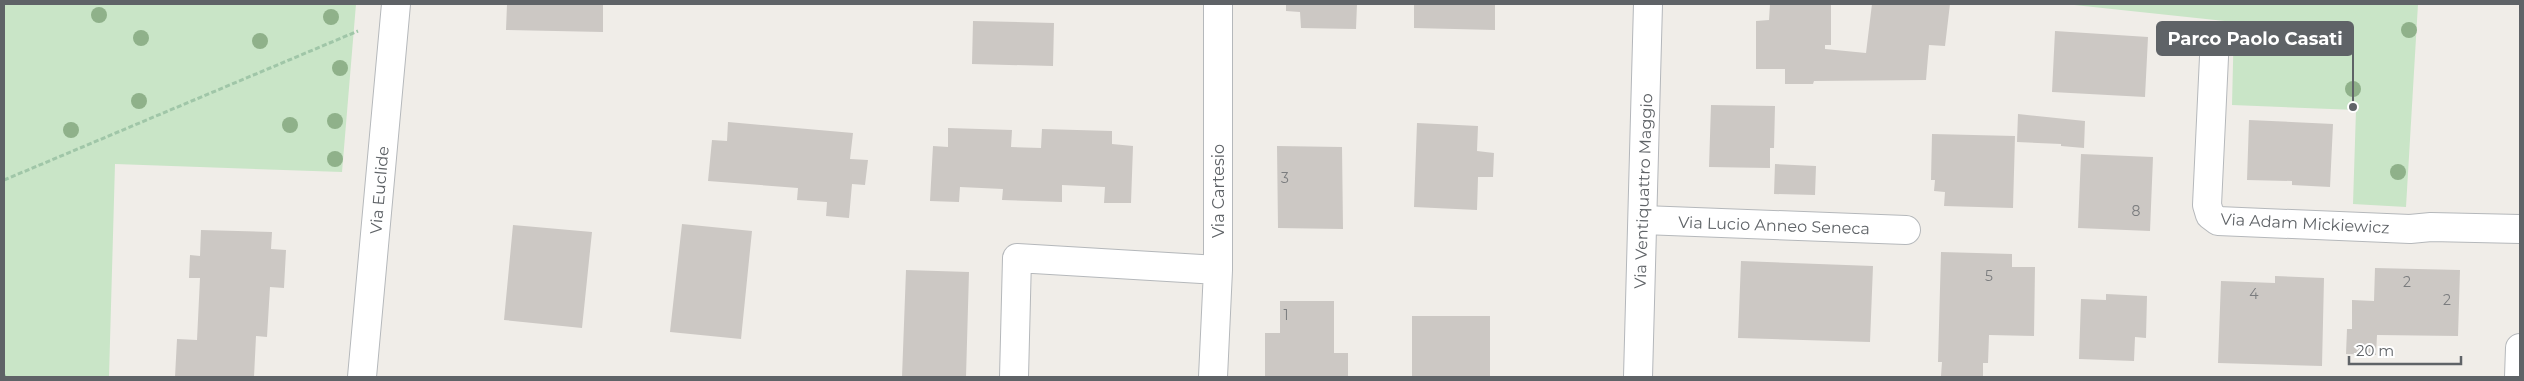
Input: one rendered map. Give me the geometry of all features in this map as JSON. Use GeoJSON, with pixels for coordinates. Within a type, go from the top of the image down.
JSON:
{"type":"FeatureCollection","features":[{"type":"Feature","properties":{"kind":"street","name":"Via Euclide"},"geometry":{"type":"LineString","coordinates":[[362,377],[396,4]]}},
{"type":"Feature","properties":{"kind":"street","name":"Via Cartesio"},"geometry":{"type":"LineString","coordinates":[[1213,377],[1218,270],[1218,4]]}},
{"type":"Feature","properties":{"kind":"street","name":"Via Ventiquattro Maggio"},"geometry":{"type":"LineString","coordinates":[[1638,377],[1648,4]]}},
{"type":"Feature","properties":{"kind":"street","name":"Via Adam Mickiewicz"},"geometry":{"type":"LineString","coordinates":[[2215,36],[2207,205],[2213,219],[2222,222],[2405,229],[2431,227],[2520,229]]}},
{"type":"Feature","properties":{"kind":"street","name":"Via Lucio Anneo Seneca"},"geometry":{"type":"LineString","coordinates":[[1643,220],[1906,230]]}},
{"type":"Feature","properties":{"kind":"street"},"geometry":{"type":"LineString","coordinates":[[1014,377],[1017,258],[1218,270]]}},
{"type":"Feature","properties":{"kind":"street"},"geometry":{"type":"LineString","coordinates":[[2519,377],[2520,348]]}},
{"type":"Feature","properties":{"kind":"path"},"geometry":{"type":"LineString","coordinates":[[4,180],[358,31]]}},
{"type":"Feature","properties":{"kind":"green space"},"geometry":{"type":"Polygon","coordinates":[[[4,4],[356,4],[342,172],[115,164],[109,377],[4,377],[4,4]]]}},
{"type":"Feature","properties":{"kind":"green space"},"geometry":{"type":"Polygon","coordinates":[[[2065,4],[2418,4],[2406,207],[2353,204],[2356,110],[2232,105],[2234,22],[2065,4]]]}},
{"type":"Feature","properties":{"kind":"building"},"geometry":{"type":"Polygon","coordinates":[[[507,4],[603,4],[603,32],[506,30],[507,4]]]}},
{"type":"Feature","properties":{"kind":"building"},"geometry":{"type":"Polygon","coordinates":[[[1286,4],[1357,4],[1356,29],[1301,28],[1300,12],[1286,11],[1286,4]]]}},
{"type":"Feature","properties":{"kind":"building"},"geometry":{"type":"Polygon","coordinates":[[[1414,4],[1495,4],[1495,30],[1414,28],[1414,4]]]}},
{"type":"Feature","properties":{"kind":"building"},"geometry":{"type":"Polygon","coordinates":[[[1770,4],[1831,4],[1831,45],[1825,45],[1825,49],[1866,53],[1872,4],[1950,4],[1945,46],[1929,45],[1926,80],[1814,81],[1813,84],[1785,84],[1785,69],[1756,69],[1756,21],[1769,20],[1770,4]]]}},
{"type":"Feature","properties":{"kind":"building"},"geometry":{"type":"Polygon","coordinates":[[[973,21],[1054,23],[1053,66],[972,64],[973,21]]]}},
{"type":"Feature","properties":{"kind":"building"},"geometry":{"type":"Polygon","coordinates":[[[2055,31],[2148,37],[2145,97],[2052,92],[2055,31]]]}},
{"type":"Feature","properties":{"kind":"building"},"geometry":{"type":"Polygon","coordinates":[[[1711,105],[1775,106],[1774,148],[1770,148],[1770,168],[1709,167],[1711,105]]]}},
{"type":"Feature","properties":{"kind":"building"},"geometry":{"type":"Polygon","coordinates":[[[2018,114],[2085,121],[2084,148],[2061,146],[2061,144],[2017,142],[2018,114]]]}},
{"type":"Feature","properties":{"kind":"building"},"geometry":{"type":"Polygon","coordinates":[[[2249,120],[2333,124],[2330,187],[2292,185],[2292,181],[2247,180],[2249,120]]]}},
{"type":"Feature","properties":{"kind":"building"},"geometry":{"type":"Polygon","coordinates":[[[728,122],[853,133],[850,159],[868,160],[865,185],[852,184],[849,218],[826,216],[827,202],[797,200],[798,188],[708,181],[712,140],[727,141],[728,122]]]}},
{"type":"Feature","properties":{"kind":"building"},"geometry":{"type":"Polygon","coordinates":[[[1417,123],[1478,126],[1477,151],[1494,153],[1493,177],[1478,177],[1477,210],[1414,207],[1417,123]]]}},
{"type":"Feature","properties":{"kind":"building"},"geometry":{"type":"Polygon","coordinates":[[[948,128],[1012,130],[1011,147],[1041,148],[1042,129],[1112,131],[1112,144],[1133,146],[1131,203],[1104,203],[1105,187],[1062,185],[1062,202],[1002,200],[1003,189],[960,187],[959,202],[930,201],[933,146],[948,147],[948,128]]]}},
{"type":"Feature","properties":{"kind":"building"},"geometry":{"type":"Polygon","coordinates":[[[1932,134],[2015,136],[2013,208],[1944,206],[1945,192],[1934,191],[1935,180],[1931,180],[1932,134]]]}},
{"type":"Feature","properties":{"kind":"building"},"geometry":{"type":"Polygon","coordinates":[[[1277,146],[1342,147],[1343,229],[1278,228],[1277,146]]]}},
{"type":"Feature","properties":{"kind":"building"},"geometry":{"type":"Polygon","coordinates":[[[2081,154],[2153,157],[2150,231],[2078,228],[2081,154]]]}},
{"type":"Feature","properties":{"kind":"building"},"geometry":{"type":"Polygon","coordinates":[[[1775,164],[1816,166],[1815,195],[1774,194],[1775,164]]]}},
{"type":"Feature","properties":{"kind":"building"},"geometry":{"type":"Polygon","coordinates":[[[682,224],[752,231],[741,339],[670,332],[682,224]]]}},
{"type":"Feature","properties":{"kind":"building"},"geometry":{"type":"Polygon","coordinates":[[[513,225],[592,232],[582,328],[504,320],[513,225]]]}},
{"type":"Feature","properties":{"kind":"building"},"geometry":{"type":"Polygon","coordinates":[[[201,230],[272,232],[271,249],[286,250],[284,288],[270,287],[267,337],[256,336],[254,377],[175,377],[177,339],[197,340],[200,278],[189,278],[190,255],[200,256],[201,230]]]}},
{"type":"Feature","properties":{"kind":"building"},"geometry":{"type":"Polygon","coordinates":[[[1941,252],[2012,254],[2012,267],[2035,267],[2034,336],[1989,335],[1988,363],[1983,363],[1983,377],[1941,376],[1942,362],[1938,362],[1941,252]]]}},
{"type":"Feature","properties":{"kind":"building"},"geometry":{"type":"Polygon","coordinates":[[[1741,261],[1873,266],[1870,342],[1738,338],[1741,261]]]}},
{"type":"Feature","properties":{"kind":"building"},"geometry":{"type":"Polygon","coordinates":[[[2375,268],[2460,270],[2458,336],[2377,335],[2376,355],[2346,354],[2347,329],[2352,329],[2352,300],[2374,301],[2375,268]]]}},
{"type":"Feature","properties":{"kind":"building"},"geometry":{"type":"Polygon","coordinates":[[[906,270],[969,272],[966,377],[902,377],[906,270]]]}},
{"type":"Feature","properties":{"kind":"building"},"geometry":{"type":"Polygon","coordinates":[[[2275,276],[2324,278],[2322,366],[2218,363],[2221,281],[2275,283],[2275,276]]]}},
{"type":"Feature","properties":{"kind":"building"},"geometry":{"type":"Polygon","coordinates":[[[2106,294],[2147,296],[2146,338],[2135,337],[2134,361],[2079,359],[2081,299],[2106,300],[2106,294]]]}},
{"type":"Feature","properties":{"kind":"building"},"geometry":{"type":"Polygon","coordinates":[[[1280,301],[1334,301],[1334,353],[1348,353],[1348,377],[1265,377],[1265,333],[1280,333],[1280,301]]]}},
{"type":"Feature","properties":{"kind":"building"},"geometry":{"type":"Polygon","coordinates":[[[1412,316],[1490,316],[1490,377],[1412,377],[1412,316]]]}},
{"type":"Feature","properties":{"kind":"place","name":"Parco Paolo Casati"},"geometry":{"type":"Point","coordinates":[2353,107]}}]}
